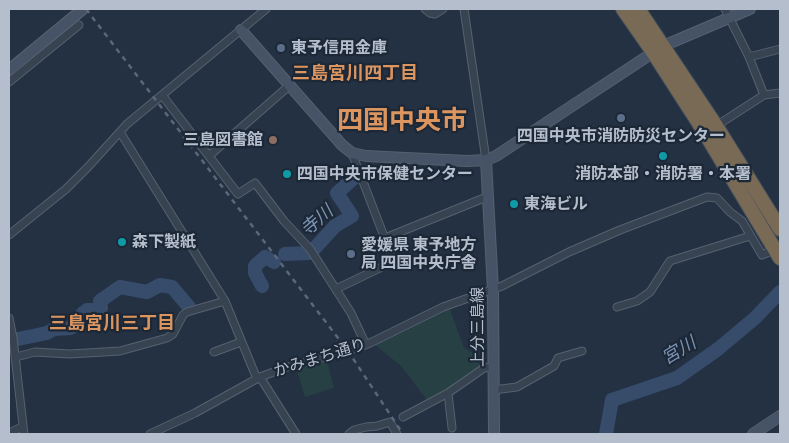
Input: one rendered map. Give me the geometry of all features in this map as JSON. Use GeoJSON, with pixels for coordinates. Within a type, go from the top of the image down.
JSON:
{"type":"FeatureCollection","features":[{"type":"Feature","properties":{"kind":"highway"},"geometry":{"type":"LineString","coordinates":[[623,9],[658,49],[716,126],[780,229]]}},
{"type":"Feature","properties":{"kind":"highway"},"geometry":{"type":"LineString","coordinates":[[638,9],[702,128],[779,251]]}},
{"type":"Feature","properties":{"kind":"street"},"geometry":{"type":"LineString","coordinates":[[9,70],[83,9]]}},
{"type":"Feature","properties":{"kind":"street"},"geometry":{"type":"LineString","coordinates":[[9,235],[66,189],[120,132],[162,95],[266,9]]}},
{"type":"Feature","properties":{"kind":"street"},"geometry":{"type":"LineString","coordinates":[[425,9],[435,14],[443,9]]}},
{"type":"Feature","properties":{"kind":"street"},"geometry":{"type":"LineString","coordinates":[[464,9],[486,160]]}},
{"type":"Feature","properties":{"kind":"street"},"geometry":{"type":"LineString","coordinates":[[241,30],[342,145],[352,153],[366,156],[467,161],[486,160],[496,156],[658,49],[727,13],[750,9]]}},
{"type":"Feature","properties":{"kind":"street"},"geometry":{"type":"LineString","coordinates":[[727,13],[749,57],[764,96]]}},
{"type":"Feature","properties":{"kind":"street"},"geometry":{"type":"LineString","coordinates":[[9,82],[79,25]]}},
{"type":"Feature","properties":{"kind":"street"},"geometry":{"type":"LineString","coordinates":[[749,57],[780,49]]}},
{"type":"Feature","properties":{"kind":"street"},"geometry":{"type":"LineString","coordinates":[[210,155],[290,85]]}},
{"type":"Feature","properties":{"kind":"street"},"geometry":{"type":"LineString","coordinates":[[716,126],[764,96],[780,93]]}},
{"type":"Feature","properties":{"kind":"street"},"geometry":{"type":"LineString","coordinates":[[162,95],[210,155],[238,194],[255,183],[284,221],[312,251],[351,313],[366,344]]}},
{"type":"Feature","properties":{"kind":"street"},"geometry":{"type":"LineString","coordinates":[[120,132],[225,301],[258,378],[296,434]]}},
{"type":"Feature","properties":{"kind":"street"},"geometry":{"type":"LineString","coordinates":[[336,289],[384,266],[390,252],[352,153]]}},
{"type":"Feature","properties":{"kind":"street","name":"上分三島線"},"geometry":{"type":"LineString","coordinates":[[486,160],[493,290],[494,434]]}},
{"type":"Feature","properties":{"kind":"street"},"geometry":{"type":"LineString","coordinates":[[385,238],[489,196]]}},
{"type":"Feature","properties":{"kind":"street","name":"かみまち通り"},"geometry":{"type":"LineString","coordinates":[[150,434],[195,413],[258,378],[287,367],[348,351],[366,344],[443,307],[493,290],[569,252],[620,230],[707,197],[717,198],[730,212],[742,221],[762,255],[779,251]]}},
{"type":"Feature","properties":{"kind":"street"},"geometry":{"type":"LineString","coordinates":[[617,307],[637,301],[650,292],[670,261],[750,236]]}},
{"type":"Feature","properties":{"kind":"street"},"geometry":{"type":"LineString","coordinates":[[16,357],[35,352],[70,354],[120,351],[167,338],[173,334],[183,315],[190,311],[225,301]]}},
{"type":"Feature","properties":{"kind":"street"},"geometry":{"type":"LineString","coordinates":[[9,318],[11,339],[16,357],[23,430],[9,433]]}},
{"type":"Feature","properties":{"kind":"street"},"geometry":{"type":"LineString","coordinates":[[214,352],[241,342]]}},
{"type":"Feature","properties":{"kind":"street"},"geometry":{"type":"LineString","coordinates":[[493,390],[517,387],[554,366],[558,358],[582,350]]}},
{"type":"Feature","properties":{"kind":"street"},"geometry":{"type":"LineString","coordinates":[[403,417],[448,392],[484,368],[493,367]]}},
{"type":"Feature","properties":{"kind":"street"},"geometry":{"type":"LineString","coordinates":[[448,392],[452,428]]}},
{"type":"Feature","properties":{"kind":"street"},"geometry":{"type":"LineString","coordinates":[[753,434],[780,416]]}},
{"type":"Feature","properties":{"kind":"street"},"geometry":{"type":"LineString","coordinates":[[349,434],[354,430],[390,422],[398,434]]}},
{"type":"Feature","properties":{"kind":"green space"},"geometry":{"type":"Polygon","coordinates":[[[449,307],[464,348],[475,354],[481,367],[428,401],[401,366],[374,344],[449,307]]]}},
{"type":"Feature","properties":{"kind":"green space"},"geometry":{"type":"Polygon","coordinates":[[[327,361],[334,388],[305,397],[296,368],[327,361]]]}},
{"type":"Feature","properties":{"kind":"waterway","name":"寺川"},"geometry":{"type":"LineString","coordinates":[[285,254],[309,253],[335,226],[352,216],[337,193],[355,177]]}},
{"type":"Feature","properties":{"kind":"waterway","name":"寺川"},"geometry":{"type":"LineString","coordinates":[[262,286],[255,273],[255,266],[265,257],[274,262]]}},
{"type":"Feature","properties":{"kind":"waterway","name":"寺川"},"geometry":{"type":"LineString","coordinates":[[18,339],[47,333],[54,329],[71,328],[87,310],[101,308],[100,301],[120,287],[147,292],[160,285],[172,287],[189,307]]}},
{"type":"Feature","properties":{"kind":"waterway","name":"宮川"},"geometry":{"type":"LineString","coordinates":[[606,434],[612,400],[677,378],[718,349],[755,318],[780,292]]}},
{"type":"Feature","properties":{"kind":"railway"},"geometry":{"type":"LineString","coordinates":[[86,9],[348,351],[403,434]]}},
{"type":"Feature","properties":{"kind":"place","name":"東予信用金庫"},"geometry":{"type":"Point","coordinates":[281,48]}},
{"type":"Feature","properties":{"kind":"place","name":"四国中央市消防防災センター"},"geometry":{"type":"Point","coordinates":[621,118]}},
{"type":"Feature","properties":{"kind":"place","name":"三島図書館"},"geometry":{"type":"Point","coordinates":[273,140]}},
{"type":"Feature","properties":{"kind":"place","name":"消防本部・消防署・本署"},"geometry":{"type":"Point","coordinates":[663,156]}},
{"type":"Feature","properties":{"kind":"place","name":"四国中央市保健センター"},"geometry":{"type":"Point","coordinates":[287,174]}},
{"type":"Feature","properties":{"kind":"place","name":"東海ビル"},"geometry":{"type":"Point","coordinates":[514,204]}},
{"type":"Feature","properties":{"kind":"place","name":"森下製紙"},"geometry":{"type":"Point","coordinates":[122,242]}},
{"type":"Feature","properties":{"kind":"place","name":"愛媛県 東予地方 局 四国中央庁舎"},"geometry":{"type":"Point","coordinates":[351,254]}},
{"type":"Feature","properties":{"kind":"district","name":"三島宮川四丁目"},"geometry":{"type":"Point","coordinates":[355,74]}},
{"type":"Feature","properties":{"kind":"district","name":"四国中央市"},"geometry":{"type":"Point","coordinates":[402,121]}},
{"type":"Feature","properties":{"kind":"district","name":"三島宮川三丁目"},"geometry":{"type":"Point","coordinates":[112,324]}}]}
